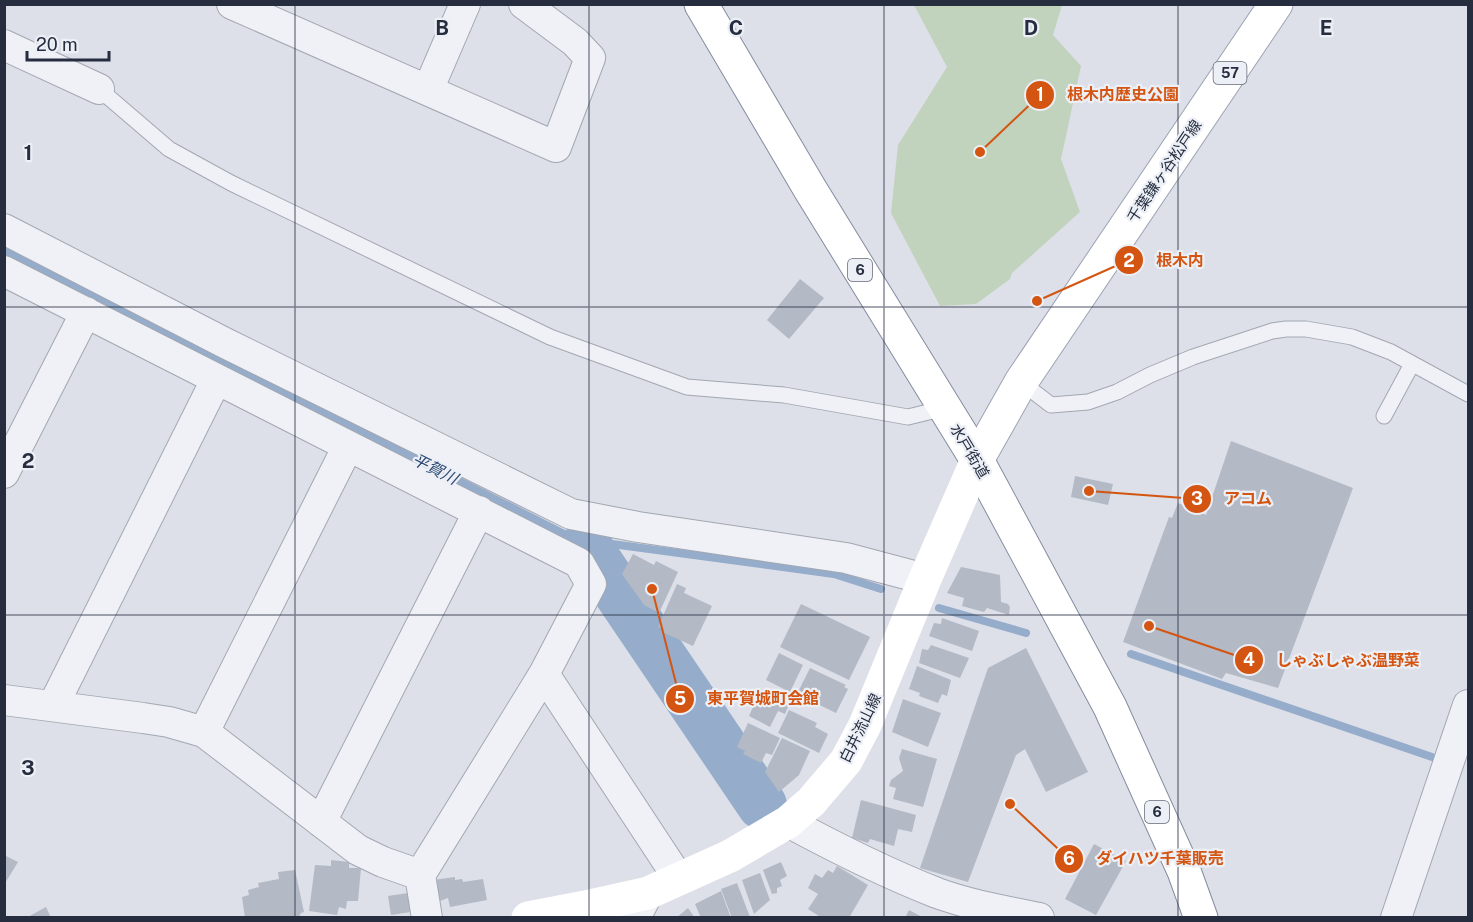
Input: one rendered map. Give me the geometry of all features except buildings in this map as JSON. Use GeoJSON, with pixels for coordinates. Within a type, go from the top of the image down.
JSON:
{"type":"FeatureCollection","features":[{"type":"Feature","properties":{"kind":"main road","name":"水戸街道"},"geometry":{"type":"LineString","coordinates":[[701,4],[810,189],[977,460],[1110,707],[1184,871],[1201,918]]}},
{"type":"Feature","properties":{"kind":"main road","name":"千葉鎌ヶ谷松戸線"},"geometry":{"type":"LineString","coordinates":[[977,460],[1021,382],[1276,4]]}},
{"type":"Feature","properties":{"kind":"main road","name":"白井流山線"},"geometry":{"type":"LineString","coordinates":[[528,918],[585,907],[641,905],[679,879],[730,856],[788,822],[811,802],[846,761],[865,725],[977,460]]}},
{"type":"Feature","properties":{"kind":"street"},"geometry":{"type":"LineString","coordinates":[[231,4],[556,147],[590,58],[575,42],[524,4]]}},
{"type":"Feature","properties":{"kind":"street"},"geometry":{"type":"LineString","coordinates":[[428,90],[465,4]]}},
{"type":"Feature","properties":{"kind":"street"},"geometry":{"type":"LineString","coordinates":[[4,45],[99,89]]}},
{"type":"Feature","properties":{"kind":"street"},"geometry":{"type":"LineString","coordinates":[[4,229],[225,343],[571,514],[638,527],[846,558],[925,579]]}},
{"type":"Feature","properties":{"kind":"street"},"geometry":{"type":"LineString","coordinates":[[4,271],[579,563],[591,584],[544,674],[420,875],[427,918]]}},
{"type":"Feature","properties":{"kind":"street"},"geometry":{"type":"LineString","coordinates":[[4,473],[86,312]]}},
{"type":"Feature","properties":{"kind":"street"},"geometry":{"type":"LineString","coordinates":[[53,706],[216,380]]}},
{"type":"Feature","properties":{"kind":"street"},"geometry":{"type":"LineString","coordinates":[[204,732],[348,446]]}},
{"type":"Feature","properties":{"kind":"street"},"geometry":{"type":"LineString","coordinates":[[321,822],[479,511]]}},
{"type":"Feature","properties":{"kind":"street"},"geometry":{"type":"LineString","coordinates":[[544,674],[679,879]]}},
{"type":"Feature","properties":{"kind":"street"},"geometry":{"type":"LineString","coordinates":[[4,700],[152,719],[204,732],[358,850],[420,875]]}},
{"type":"Feature","properties":{"kind":"street"},"geometry":{"type":"LineString","coordinates":[[1396,918],[1468,705]]}},
{"type":"Feature","properties":{"kind":"street"},"geometry":{"type":"LineString","coordinates":[[788,822],[838,848],[938,893],[977,905],[1040,918]]}},
{"type":"Feature","properties":{"kind":"lane"},"geometry":{"type":"LineString","coordinates":[[99,89],[169,149],[231,183],[550,337],[687,387],[784,395],[908,417],[945,408]]}},
{"type":"Feature","properties":{"kind":"lane"},"geometry":{"type":"LineString","coordinates":[[1021,382],[1052,405],[1089,402],[1193,357],[1272,331],[1306,329],[1352,337],[1391,352],[1468,394]]}},
{"type":"Feature","properties":{"kind":"lane"},"geometry":{"type":"LineString","coordinates":[[1384,416],[1412,364]]}},
{"type":"Feature","properties":{"kind":"green space"},"geometry":{"type":"Polygon","coordinates":[[[914,5],[1062,5],[1053,35],[1081,66],[1061,159],[1080,212],[1012,273],[1010,279],[976,304],[940,306],[891,213],[898,145],[947,67],[914,5]]]}},
{"type":"Feature","properties":{"kind":"waterway","name":"平賀川"},"geometry":{"type":"LineString","coordinates":[[4,251],[586,545],[597,542],[834,574],[881,589]]}},
{"type":"Feature","properties":{"kind":"waterway","name":"平賀川"},"geometry":{"type":"LineString","coordinates":[[586,545],[762,805]]}},
{"type":"Feature","properties":{"kind":"waterway"},"geometry":{"type":"LineString","coordinates":[[939,608],[1026,633]]}},
{"type":"Feature","properties":{"kind":"waterway"},"geometry":{"type":"LineString","coordinates":[[1131,654],[1432,757]]}},
{"type":"Feature","properties":{"kind":"place","name":"根木内歴史公園"},"geometry":{"type":"Point","coordinates":[980,152]}},
{"type":"Feature","properties":{"kind":"place","name":"根木内"},"geometry":{"type":"Point","coordinates":[1037,301]}},
{"type":"Feature","properties":{"kind":"place","name":"アコム"},"geometry":{"type":"Point","coordinates":[1089,491]}},
{"type":"Feature","properties":{"kind":"place","name":"東平賀城町会館"},"geometry":{"type":"Point","coordinates":[652,589]}},
{"type":"Feature","properties":{"kind":"place","name":"しゃぶしゃぶ温野菜"},"geometry":{"type":"Point","coordinates":[1149,626]}},
{"type":"Feature","properties":{"kind":"place","name":"ダイハツ千葉販売"},"geometry":{"type":"Point","coordinates":[1010,804]}}]}
